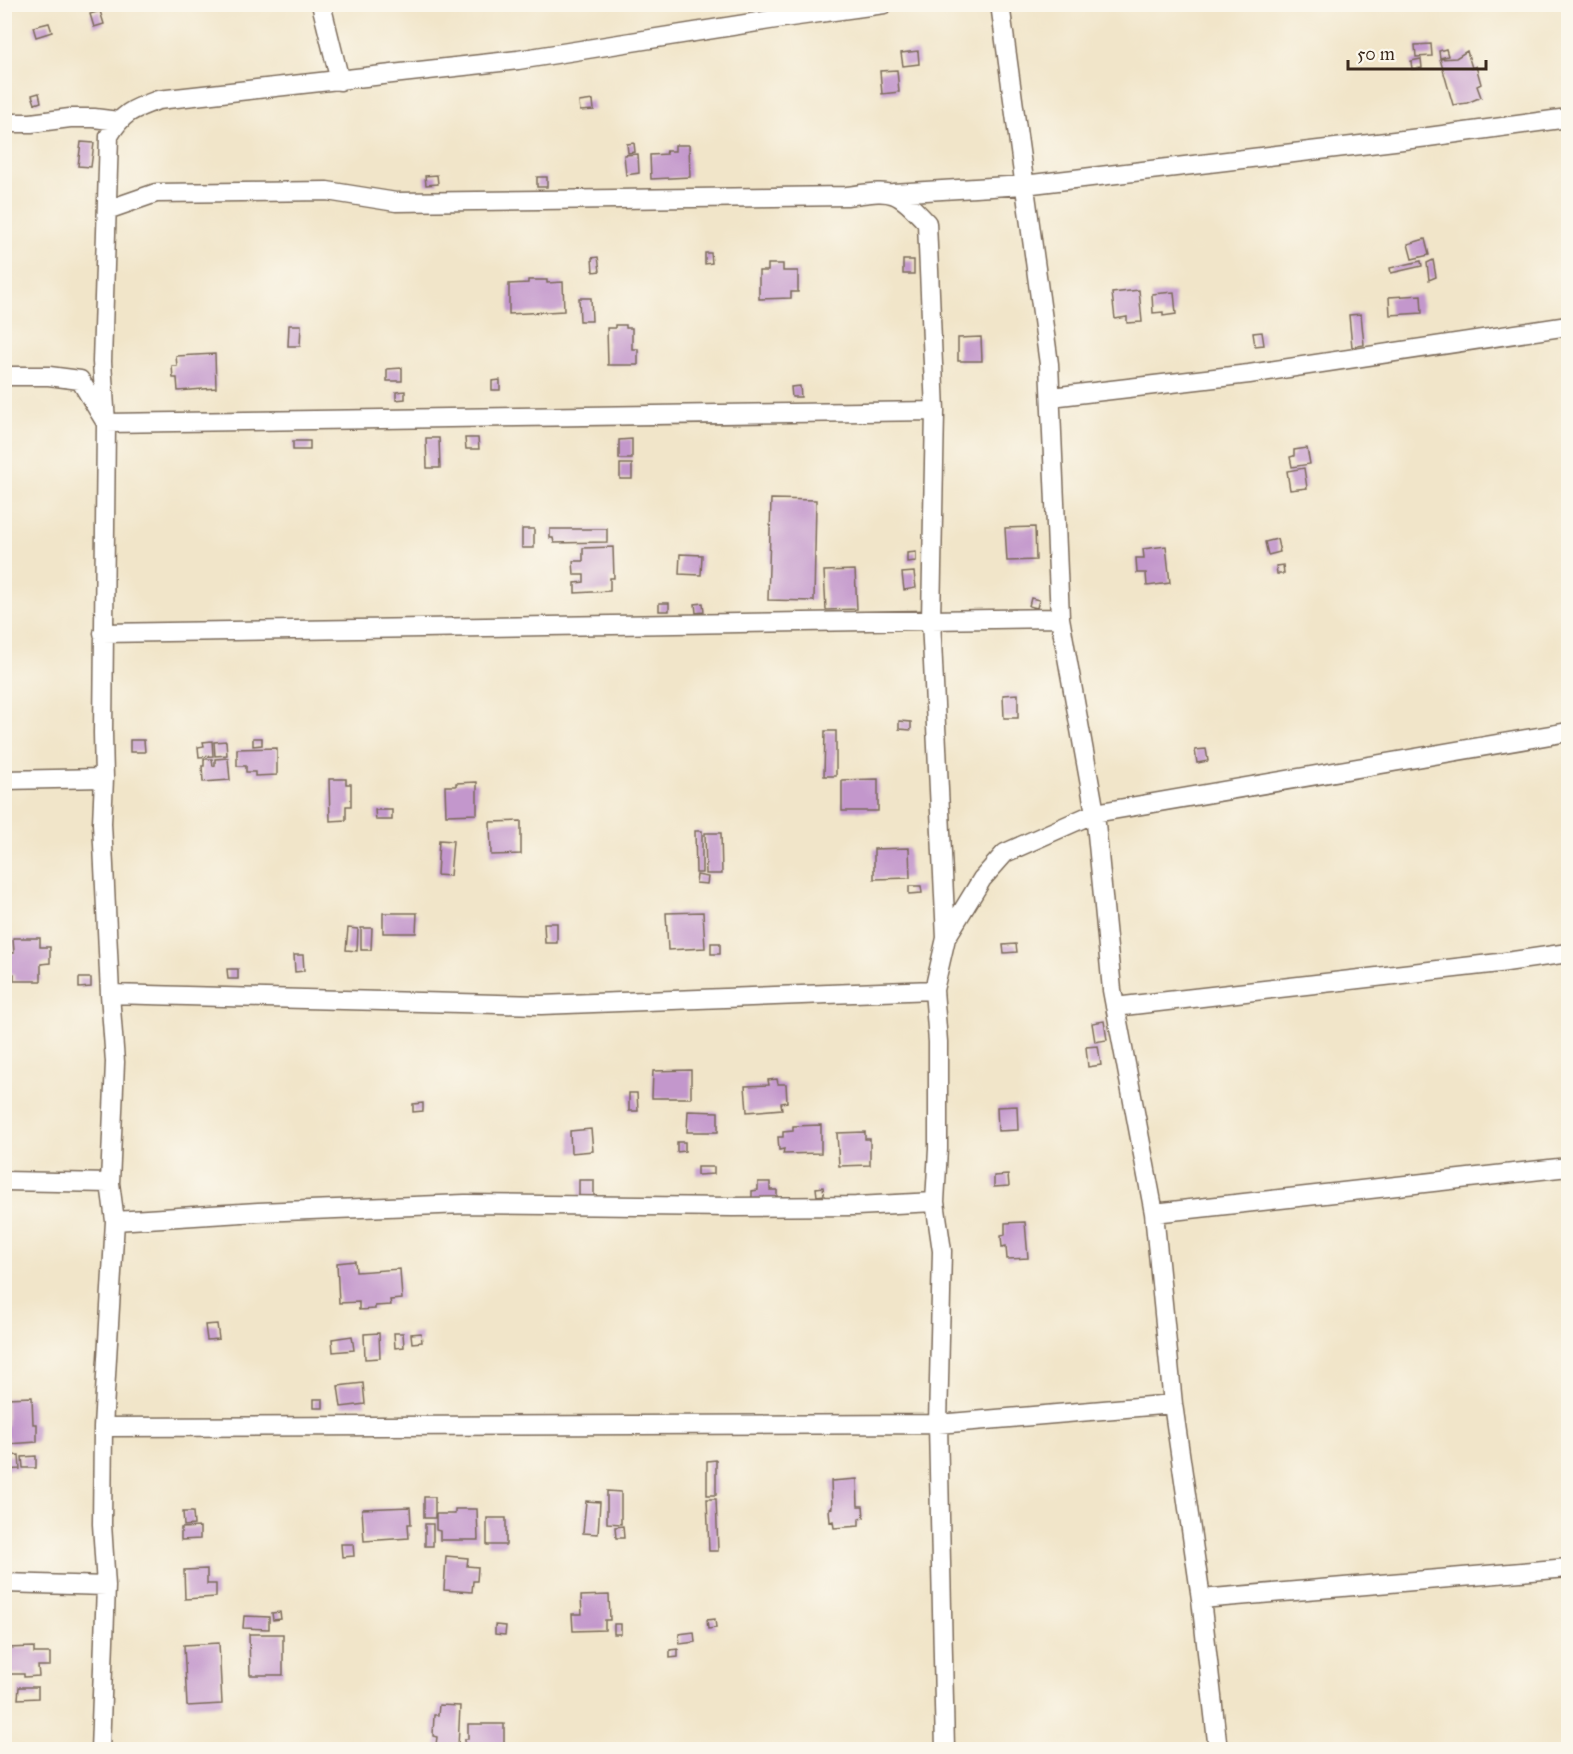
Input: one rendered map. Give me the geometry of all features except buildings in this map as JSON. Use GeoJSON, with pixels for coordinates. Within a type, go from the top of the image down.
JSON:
{"type":"FeatureCollection","features":[{"type":"Feature","properties":{"kind":"street"},"geometry":{"type":"LineString","coordinates":[[321,4],[340,81]]}},
{"type":"Feature","properties":{"kind":"street"},"geometry":{"type":"LineString","coordinates":[[99,1749],[105,1586],[102,1524],[104,1427],[115,1221],[110,1183],[116,1062],[110,994],[102,823],[106,423],[102,362],[109,136],[118,121],[133,109],[158,100],[518,60],[884,4]]}},
{"type":"Feature","properties":{"kind":"street"},"geometry":{"type":"LineString","coordinates":[[1000,4],[1049,364],[1060,618],[1095,813],[1112,990],[1154,1213],[1173,1404],[1201,1599],[1218,1749]]}},
{"type":"Feature","properties":{"kind":"street"},"geometry":{"type":"LineString","coordinates":[[4,123],[31,123],[70,118],[118,121]]}},
{"type":"Feature","properties":{"kind":"street"},"geometry":{"type":"LineString","coordinates":[[108,210],[156,193],[327,191],[396,202],[846,196],[1024,184],[1428,137],[1569,118]]}},
{"type":"Feature","properties":{"kind":"street"},"geometry":{"type":"LineString","coordinates":[[893,193],[905,200],[927,223],[935,411],[931,620],[946,938],[934,990],[938,1054],[938,1149],[935,1202],[942,1251],[938,1424],[945,1749]]}},
{"type":"Feature","properties":{"kind":"street"},"geometry":{"type":"LineString","coordinates":[[1051,397],[1249,374],[1569,326]]}},
{"type":"Feature","properties":{"kind":"street"},"geometry":{"type":"LineString","coordinates":[[4,376],[49,376],[80,380],[106,423]]}},
{"type":"Feature","properties":{"kind":"street"},"geometry":{"type":"LineString","coordinates":[[106,423],[935,411]]}},
{"type":"Feature","properties":{"kind":"street"},"geometry":{"type":"LineString","coordinates":[[103,633],[1060,618]]}},
{"type":"Feature","properties":{"kind":"street"},"geometry":{"type":"LineString","coordinates":[[946,938],[982,879],[1005,853],[1095,813],[1569,732]]}},
{"type":"Feature","properties":{"kind":"street"},"geometry":{"type":"LineString","coordinates":[[4,780],[104,778]]}},
{"type":"Feature","properties":{"kind":"street"},"geometry":{"type":"LineString","coordinates":[[1116,1007],[1569,953]]}},
{"type":"Feature","properties":{"kind":"street"},"geometry":{"type":"LineString","coordinates":[[110,994],[541,1005],[934,990]]}},
{"type":"Feature","properties":{"kind":"street"},"geometry":{"type":"LineString","coordinates":[[1154,1213],[1569,1167]]}},
{"type":"Feature","properties":{"kind":"street"},"geometry":{"type":"LineString","coordinates":[[4,1181],[110,1183]]}},
{"type":"Feature","properties":{"kind":"street"},"geometry":{"type":"LineString","coordinates":[[115,1221],[258,1212],[465,1204],[744,1207],[856,1206],[935,1202]]}},
{"type":"Feature","properties":{"kind":"street"},"geometry":{"type":"LineString","coordinates":[[104,1427],[938,1424],[1173,1404]]}},
{"type":"Feature","properties":{"kind":"street"},"geometry":{"type":"LineString","coordinates":[[1201,1599],[1569,1568]]}},
{"type":"Feature","properties":{"kind":"street"},"geometry":{"type":"LineString","coordinates":[[4,1583],[105,1586]]}}]}
